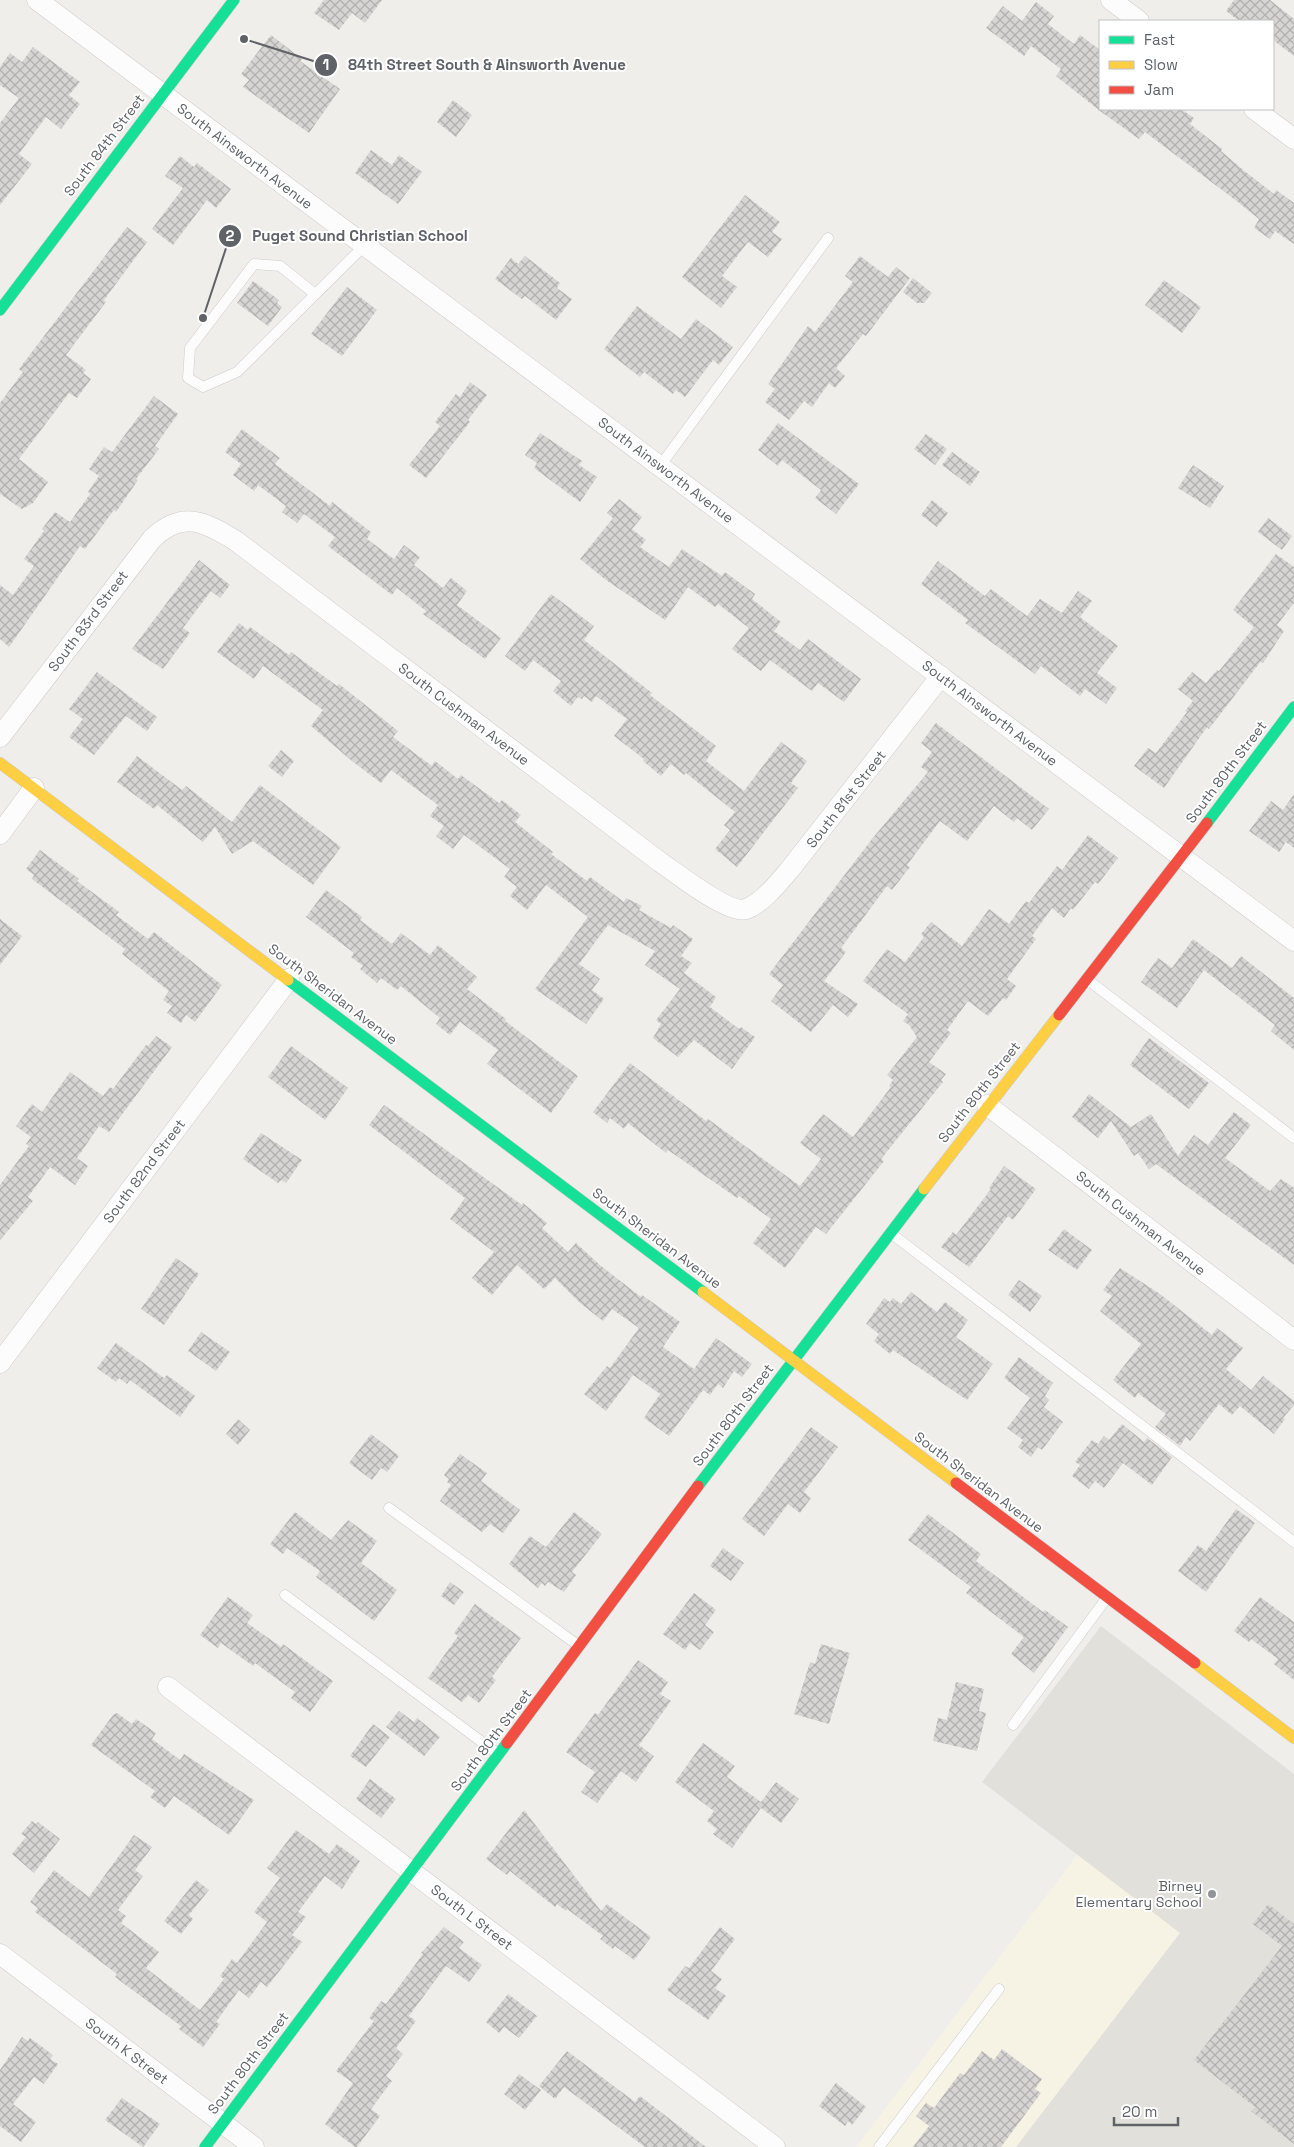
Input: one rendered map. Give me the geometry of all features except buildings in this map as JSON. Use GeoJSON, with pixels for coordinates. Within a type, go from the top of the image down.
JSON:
{"type":"FeatureCollection","features":[{"type":"Feature","properties":{"kind":"street","name":"South Ainsworth Avenue"},"geometry":{"type":"LineString","coordinates":[[37,0],[1294,941]]}},
{"type":"Feature","properties":{"kind":"street","name":"South 84th Street"},"geometry":{"type":"LineString","coordinates":[[0,310],[161,94],[234,0]]}},
{"type":"Feature","properties":{"kind":"street"},"geometry":{"type":"LineString","coordinates":[[1111,0],[1138,20]]}},
{"type":"Feature","properties":{"kind":"street"},"geometry":{"type":"LineString","coordinates":[[1255,110],[1294,139]]}},
{"type":"Feature","properties":{"kind":"street","name":"South 83rd Street"},"geometry":{"type":"LineString","coordinates":[[0,737],[142,551],[165,527],[187,520]]}},
{"type":"Feature","properties":{"kind":"street","name":"South Cushman Avenue"},"geometry":{"type":"LineString","coordinates":[[187,520],[215,528],[236,541],[660,862],[712,897],[740,910]]}},
{"type":"Feature","properties":{"kind":"street","name":"South 81st Street"},"geometry":{"type":"LineString","coordinates":[[740,910],[753,905],[791,868],[941,676]]}},
{"type":"Feature","properties":{"kind":"street","name":"South 80th Street"},"geometry":{"type":"LineString","coordinates":[[205,2147],[793,1360],[987,1105],[1284,727],[1294,707]]}},
{"type":"Feature","properties":{"kind":"street","name":"South Sheridan Avenue"},"geometry":{"type":"LineString","coordinates":[[0,763],[1294,1738]]}},
{"type":"Feature","properties":{"kind":"street"},"geometry":{"type":"LineString","coordinates":[[0,834],[34,788]]}},
{"type":"Feature","properties":{"kind":"street","name":"South 82nd Street"},"geometry":{"type":"LineString","coordinates":[[0,1363],[289,979]]}},
{"type":"Feature","properties":{"kind":"street","name":"South Cushman Avenue"},"geometry":{"type":"LineString","coordinates":[[987,1105],[1294,1340]]}},
{"type":"Feature","properties":{"kind":"street","name":"South L Street"},"geometry":{"type":"LineString","coordinates":[[168,1687],[776,2147]]}},
{"type":"Feature","properties":{"kind":"street","name":"South K Street"},"geometry":{"type":"LineString","coordinates":[[0,1954],[254,2147]]}},
{"type":"Feature","properties":{"kind":"lane"},"geometry":{"type":"LineString","coordinates":[[660,466],[828,238]]}},
{"type":"Feature","properties":{"kind":"lane"},"geometry":{"type":"LineString","coordinates":[[315,294],[280,266],[254,264],[190,348],[188,378],[203,387],[237,372],[364,246]]}},
{"type":"Feature","properties":{"kind":"lane"},"geometry":{"type":"LineString","coordinates":[[1086,978],[1294,1138]]}},
{"type":"Feature","properties":{"kind":"lane"},"geometry":{"type":"LineString","coordinates":[[890,1232],[1294,1542]]}},
{"type":"Feature","properties":{"kind":"lane"},"geometry":{"type":"LineString","coordinates":[[389,1508],[580,1646]]}},
{"type":"Feature","properties":{"kind":"lane"},"geometry":{"type":"LineString","coordinates":[[286,1595],[499,1754]]}},
{"type":"Feature","properties":{"kind":"lane"},"geometry":{"type":"LineString","coordinates":[[1013,1725],[1107,1598]]}},
{"type":"Feature","properties":{"kind":"lane"},"geometry":{"type":"LineString","coordinates":[[879,2147],[999,1989]]}},
{"type":"Feature","properties":{"kind":"shaded area","name":"Birney Elementary School"},"geometry":{"type":"Polygon","coordinates":[[[1101,1626],[1294,1774],[1294,2147],[1016,2147],[1180,1933],[982,1782],[1101,1626]]]}},
{"type":"Feature","properties":{"kind":"shaded area"},"geometry":{"type":"Polygon","coordinates":[[[1078,1854],[1180,1933],[1016,2147],[856,2147],[1078,1854]]]}},
{"type":"Feature","properties":{"kind":"traffic: fast"},"geometry":{"type":"LineString","coordinates":[[0,310],[234,0]]}},
{"type":"Feature","properties":{"kind":"traffic: fast"},"geometry":{"type":"LineString","coordinates":[[1207,823],[1294,707]]}},
{"type":"Feature","properties":{"kind":"traffic: fast"},"geometry":{"type":"LineString","coordinates":[[288,980],[703,1292]]}},
{"type":"Feature","properties":{"kind":"traffic: fast"},"geometry":{"type":"LineString","coordinates":[[698,1486],[924,1189]]}},
{"type":"Feature","properties":{"kind":"traffic: fast"},"geometry":{"type":"LineString","coordinates":[[205,2147],[507,1743]]}},
{"type":"Feature","properties":{"kind":"traffic: slow"},"geometry":{"type":"LineString","coordinates":[[0,763],[288,980]]}},
{"type":"Feature","properties":{"kind":"traffic: slow"},"geometry":{"type":"LineString","coordinates":[[924,1189],[1059,1015]]}},
{"type":"Feature","properties":{"kind":"traffic: slow"},"geometry":{"type":"LineString","coordinates":[[703,1292],[956,1483]]}},
{"type":"Feature","properties":{"kind":"traffic: slow"},"geometry":{"type":"LineString","coordinates":[[1195,1663],[1294,1738]]}},
{"type":"Feature","properties":{"kind":"traffic: jam"},"geometry":{"type":"LineString","coordinates":[[1059,1015],[1207,823]]}},
{"type":"Feature","properties":{"kind":"traffic: jam"},"geometry":{"type":"LineString","coordinates":[[956,1483],[1195,1663]]}},
{"type":"Feature","properties":{"kind":"traffic: jam"},"geometry":{"type":"LineString","coordinates":[[507,1743],[698,1486]]}},
{"type":"Feature","properties":{"kind":"place","name":"84th Street South & Ainsworth Avenue"},"geometry":{"type":"Point","coordinates":[244,39]}},
{"type":"Feature","properties":{"kind":"place","name":"Puget Sound Christian School"},"geometry":{"type":"Point","coordinates":[203,318]}},
{"type":"Feature","properties":{"kind":"place","name":"Birney Elementary School"},"geometry":{"type":"Point","coordinates":[1212,1894]}}]}
